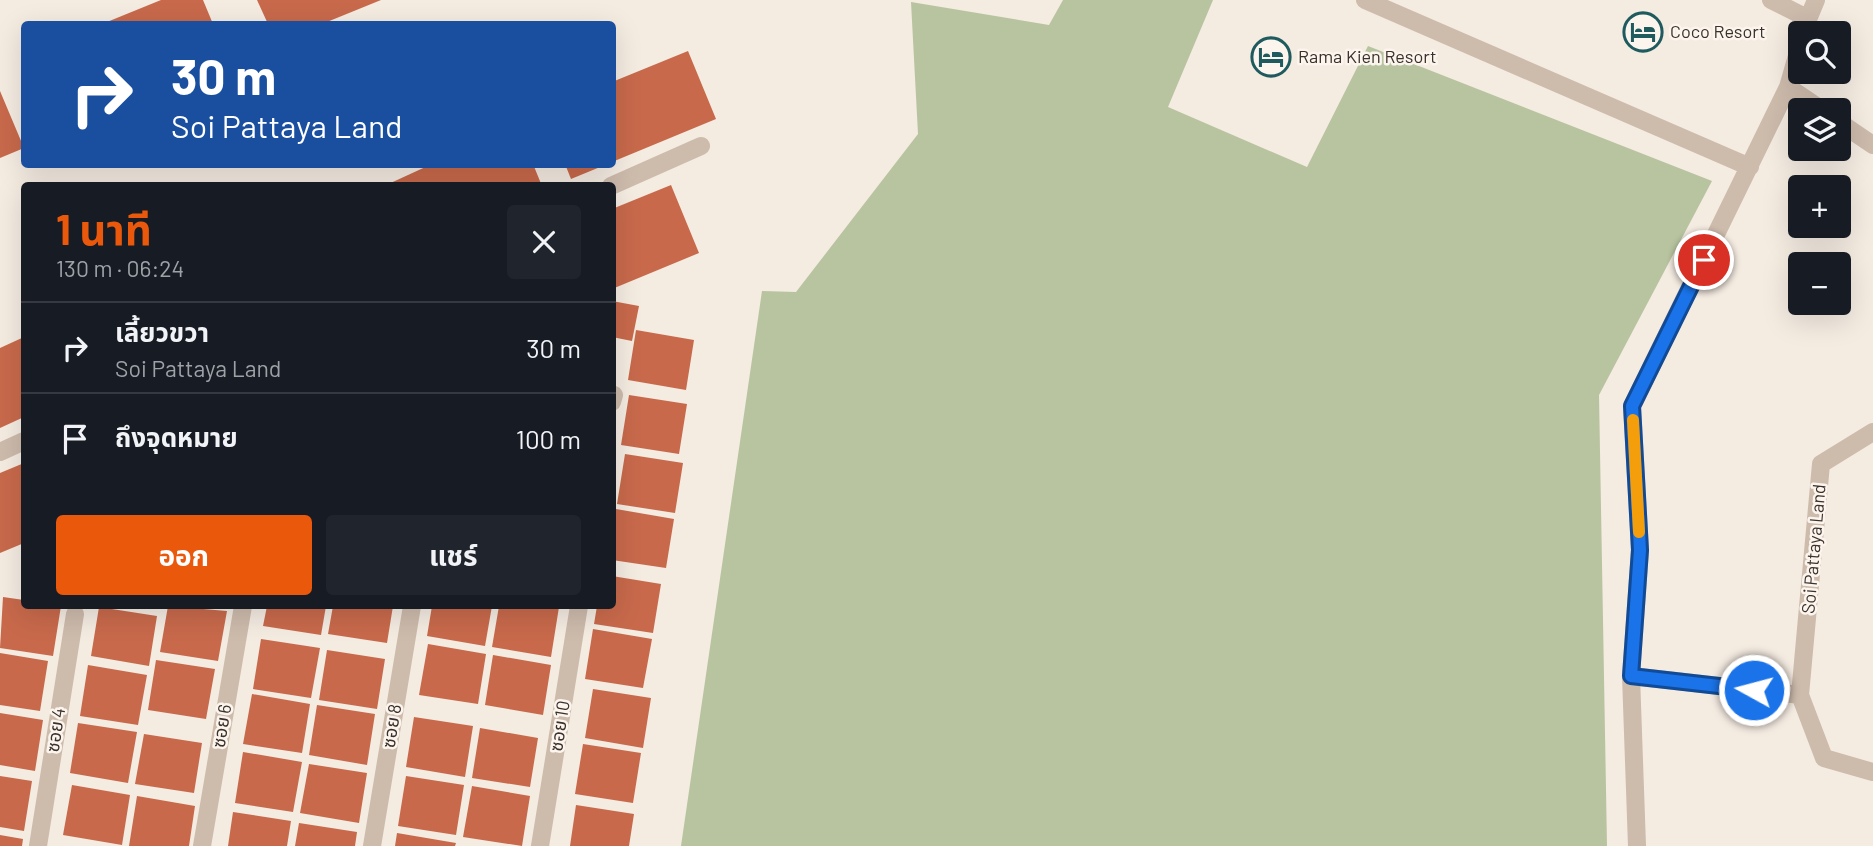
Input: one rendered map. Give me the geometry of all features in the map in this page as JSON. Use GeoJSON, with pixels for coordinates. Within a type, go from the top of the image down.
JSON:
{"type":"FeatureCollection","features":[{"type":"Feature","properties":{"kind":"street"},"geometry":{"type":"LineString","coordinates":[[1365,0],[1750,167]]}},
{"type":"Feature","properties":{"kind":"street"},"geometry":{"type":"LineString","coordinates":[[1771,0],[1798,21]]}},
{"type":"Feature","properties":{"kind":"street"},"geometry":{"type":"LineString","coordinates":[[1807,21],[1816,0]]}},
{"type":"Feature","properties":{"kind":"street"},"geometry":{"type":"LineString","coordinates":[[1637,846],[1631,676],[1640,550],[1632,406],[1789,84]]}},
{"type":"Feature","properties":{"kind":"street"},"geometry":{"type":"LineString","coordinates":[[1788,87],[1804,98]]}},
{"type":"Feature","properties":{"kind":"street"},"geometry":{"type":"LineString","coordinates":[[1851,130],[1873,145]]}},
{"type":"Feature","properties":{"kind":"street"},"geometry":{"type":"LineString","coordinates":[[616,184],[701,146]]}},
{"type":"Feature","properties":{"kind":"street","name":"Soi Pattaya Land"},"geometry":{"type":"LineString","coordinates":[[1873,432],[1821,464],[1800,695],[1824,758],[1873,772]]}},
{"type":"Feature","properties":{"kind":"street"},"geometry":{"type":"LineString","coordinates":[[0,452],[21,442]]}},
{"type":"Feature","properties":{"kind":"street","name":"ซอย 6"},"geometry":{"type":"LineString","coordinates":[[202,846],[242,609]]}},
{"type":"Feature","properties":{"kind":"street","name":"ซอย 8"},"geometry":{"type":"LineString","coordinates":[[372,846],[412,609]]}},
{"type":"Feature","properties":{"kind":"street","name":"ซอย 10"},"geometry":{"type":"LineString","coordinates":[[540,846],[579,609]]}},
{"type":"Feature","properties":{"kind":"street","name":"ซอย 4"},"geometry":{"type":"LineString","coordinates":[[38,846],[75,614]]}},
{"type":"Feature","properties":{"kind":"street"},"geometry":{"type":"LineString","coordinates":[[1631,676],[1800,695]]}},
{"type":"Feature","properties":{"kind":"green space"},"geometry":{"type":"Polygon","coordinates":[[[1063,0],[1213,0],[1168,107],[1307,167],[1368,46],[1712,181],[1599,395],[1607,846],[681,846],[762,291],[796,292],[918,134],[911,2],[1049,25],[1063,0]]]}},
{"type":"Feature","properties":{"kind":"building"},"geometry":{"type":"Polygon","coordinates":[[[161,0],[203,0],[212,21],[109,21],[161,0]]]}},
{"type":"Feature","properties":{"kind":"building"},"geometry":{"type":"Polygon","coordinates":[[[257,0],[381,0],[329,21],[267,21],[257,0]]]}},
{"type":"Feature","properties":{"kind":"building"},"geometry":{"type":"Polygon","coordinates":[[[688,51],[716,119],[616,160],[616,80],[688,51]]]}},
{"type":"Feature","properties":{"kind":"building"},"geometry":{"type":"Polygon","coordinates":[[[0,91],[21,141],[21,149],[0,158],[0,91]]]}},
{"type":"Feature","properties":{"kind":"building"},"geometry":{"type":"Polygon","coordinates":[[[423,168],[535,168],[540,182],[393,182],[423,168]]]}},
{"type":"Feature","properties":{"kind":"building"},"geometry":{"type":"Polygon","coordinates":[[[567,168],[598,168],[571,179],[567,168]]]}},
{"type":"Feature","properties":{"kind":"building"},"geometry":{"type":"Polygon","coordinates":[[[671,185],[699,253],[616,287],[616,207],[671,185]]]}},
{"type":"Feature","properties":{"kind":"building"},"geometry":{"type":"Polygon","coordinates":[[[616,302],[639,306],[632,341],[616,338],[616,302]]]}},
{"type":"Feature","properties":{"kind":"building"},"geometry":{"type":"Polygon","coordinates":[[[636,330],[694,340],[686,390],[628,380],[636,330]]]}},
{"type":"Feature","properties":{"kind":"building"},"geometry":{"type":"Polygon","coordinates":[[[21,338],[21,418],[0,428],[0,348],[21,338]]]}},
{"type":"Feature","properties":{"kind":"building"},"geometry":{"type":"Polygon","coordinates":[[[629,395],[687,404],[679,454],[621,445],[629,395]]]}},
{"type":"Feature","properties":{"kind":"building"},"geometry":{"type":"Polygon","coordinates":[[[625,454],[683,463],[675,513],[617,504],[625,454]]]}},
{"type":"Feature","properties":{"kind":"building"},"geometry":{"type":"Polygon","coordinates":[[[21,464],[21,544],[0,553],[0,473],[21,464]]]}},
{"type":"Feature","properties":{"kind":"building"},"geometry":{"type":"Polygon","coordinates":[[[616,509],[674,519],[666,568],[616,561],[616,509]]]}},
{"type":"Feature","properties":{"kind":"building"},"geometry":{"type":"Polygon","coordinates":[[[616,577],[661,584],[653,633],[594,624],[596,609],[616,609],[616,577]]]}},
{"type":"Feature","properties":{"kind":"building"},"geometry":{"type":"Polygon","coordinates":[[[3,597],[21,600],[21,609],[61,609],[53,656],[0,648],[3,597]]]}},
{"type":"Feature","properties":{"kind":"building"},"geometry":{"type":"Polygon","coordinates":[[[99,609],[157,616],[149,666],[91,656],[99,609]]]}},
{"type":"Feature","properties":{"kind":"building"},"geometry":{"type":"Polygon","coordinates":[[[167,609],[227,611],[218,661],[160,652],[167,609]]]}},
{"type":"Feature","properties":{"kind":"building"},"geometry":{"type":"Polygon","coordinates":[[[266,609],[325,609],[321,635],[263,626],[266,609]]]}},
{"type":"Feature","properties":{"kind":"building"},"geometry":{"type":"Polygon","coordinates":[[[332,609],[393,609],[387,643],[328,634],[332,609]]]}},
{"type":"Feature","properties":{"kind":"building"},"geometry":{"type":"Polygon","coordinates":[[[432,609],[491,609],[485,646],[427,636],[432,609]]]}},
{"type":"Feature","properties":{"kind":"building"},"geometry":{"type":"Polygon","coordinates":[[[498,609],[559,609],[551,657],[492,647],[498,609]]]}},
{"type":"Feature","properties":{"kind":"building"},"geometry":{"type":"Polygon","coordinates":[[[593,629],[652,639],[643,688],[585,679],[593,629]]]}},
{"type":"Feature","properties":{"kind":"building"},"geometry":{"type":"Polygon","coordinates":[[[261,639],[320,648],[311,698],[253,689],[261,639]]]}},
{"type":"Feature","properties":{"kind":"building"},"geometry":{"type":"Polygon","coordinates":[[[428,644],[486,654],[478,704],[419,695],[428,644]]]}},
{"type":"Feature","properties":{"kind":"building"},"geometry":{"type":"Polygon","coordinates":[[[327,650],[385,659],[377,709],[319,700],[327,650]]]}},
{"type":"Feature","properties":{"kind":"building"},"geometry":{"type":"Polygon","coordinates":[[[0,653],[48,661],[40,711],[0,705],[0,653]]]}},
{"type":"Feature","properties":{"kind":"building"},"geometry":{"type":"Polygon","coordinates":[[[493,655],[551,665],[543,715],[485,705],[493,655]]]}},
{"type":"Feature","properties":{"kind":"building"},"geometry":{"type":"Polygon","coordinates":[[[156,660],[215,669],[206,719],[148,710],[156,660]]]}},
{"type":"Feature","properties":{"kind":"building"},"geometry":{"type":"Polygon","coordinates":[[[88,665],[147,675],[138,725],[80,716],[88,665]]]}},
{"type":"Feature","properties":{"kind":"building"},"geometry":{"type":"Polygon","coordinates":[[[593,689],[651,698],[643,748],[585,738],[593,689]]]}},
{"type":"Feature","properties":{"kind":"building"},"geometry":{"type":"Polygon","coordinates":[[[252,694],[310,704],[302,753],[243,744],[252,694]]]}},
{"type":"Feature","properties":{"kind":"building"},"geometry":{"type":"Polygon","coordinates":[[[317,705],[375,714],[367,765],[309,755],[317,705]]]}},
{"type":"Feature","properties":{"kind":"building"},"geometry":{"type":"Polygon","coordinates":[[[0,713],[43,720],[35,771],[0,765],[0,713]]]}},
{"type":"Feature","properties":{"kind":"building"},"geometry":{"type":"Polygon","coordinates":[[[414,717],[473,726],[465,777],[406,767],[414,717]]]}},
{"type":"Feature","properties":{"kind":"building"},"geometry":{"type":"Polygon","coordinates":[[[78,723],[137,732],[128,783],[70,773],[78,723]]]}},
{"type":"Feature","properties":{"kind":"building"},"geometry":{"type":"Polygon","coordinates":[[[480,728],[538,738],[530,787],[472,778],[480,728]]]}},
{"type":"Feature","properties":{"kind":"building"},"geometry":{"type":"Polygon","coordinates":[[[144,734],[202,743],[194,793],[135,784],[144,734]]]}},
{"type":"Feature","properties":{"kind":"building"},"geometry":{"type":"Polygon","coordinates":[[[583,744],[641,753],[633,803],[575,794],[583,744]]]}},
{"type":"Feature","properties":{"kind":"building"},"geometry":{"type":"Polygon","coordinates":[[[243,752],[302,762],[293,812],[235,803],[243,752]]]}},
{"type":"Feature","properties":{"kind":"building"},"geometry":{"type":"Polygon","coordinates":[[[309,764],[367,773],[359,823],[300,813],[309,764]]]}},
{"type":"Feature","properties":{"kind":"building"},"geometry":{"type":"Polygon","coordinates":[[[0,776],[32,781],[24,831],[0,827],[0,776]]]}},
{"type":"Feature","properties":{"kind":"building"},"geometry":{"type":"Polygon","coordinates":[[[406,776],[464,785],[456,835],[398,826],[406,776]]]}},
{"type":"Feature","properties":{"kind":"building"},"geometry":{"type":"Polygon","coordinates":[[[72,785],[130,795],[122,845],[63,835],[72,785]]]}},
{"type":"Feature","properties":{"kind":"building"},"geometry":{"type":"Polygon","coordinates":[[[472,786],[530,796],[522,846],[463,837],[472,786]]]}},
{"type":"Feature","properties":{"kind":"building"},"geometry":{"type":"Polygon","coordinates":[[[137,796],[195,806],[189,846],[129,846],[137,796]]]}},
{"type":"Feature","properties":{"kind":"building"},"geometry":{"type":"Polygon","coordinates":[[[576,805],[634,814],[629,846],[570,846],[576,805]]]}},
{"type":"Feature","properties":{"kind":"building"},"geometry":{"type":"Polygon","coordinates":[[[233,812],[291,821],[287,846],[228,846],[233,812]]]}},
{"type":"Feature","properties":{"kind":"building"},"geometry":{"type":"Polygon","coordinates":[[[299,823],[357,832],[355,846],[295,846],[299,823]]]}},
{"type":"Feature","properties":{"kind":"building"},"geometry":{"type":"Polygon","coordinates":[[[397,833],[456,843],[455,846],[395,846],[397,833]]]}},
{"type":"Feature","properties":{"kind":"building"},"geometry":{"type":"Polygon","coordinates":[[[0,835],[23,839],[22,846],[0,846],[0,835]]]}},
{"type":"Feature","properties":{"kind":"slow traffic"},"geometry":{"type":"LineString","coordinates":[[1633,420],[1639,532]]}},
{"type":"Feature","properties":{"kind":"place","name":"Coco Resort"},"geometry":{"type":"Point","coordinates":[1643,32]}},
{"type":"Feature","properties":{"kind":"place","name":"Rama Kien Resort"},"geometry":{"type":"Point","coordinates":[1271,57]}},
{"type":"Feature","properties":{"kind":"route"},"geometry":{"type":"LineString","coordinates":[[1704,260],[1632,406],[1640,550],[1631,676],[1754,690]]}}]}
